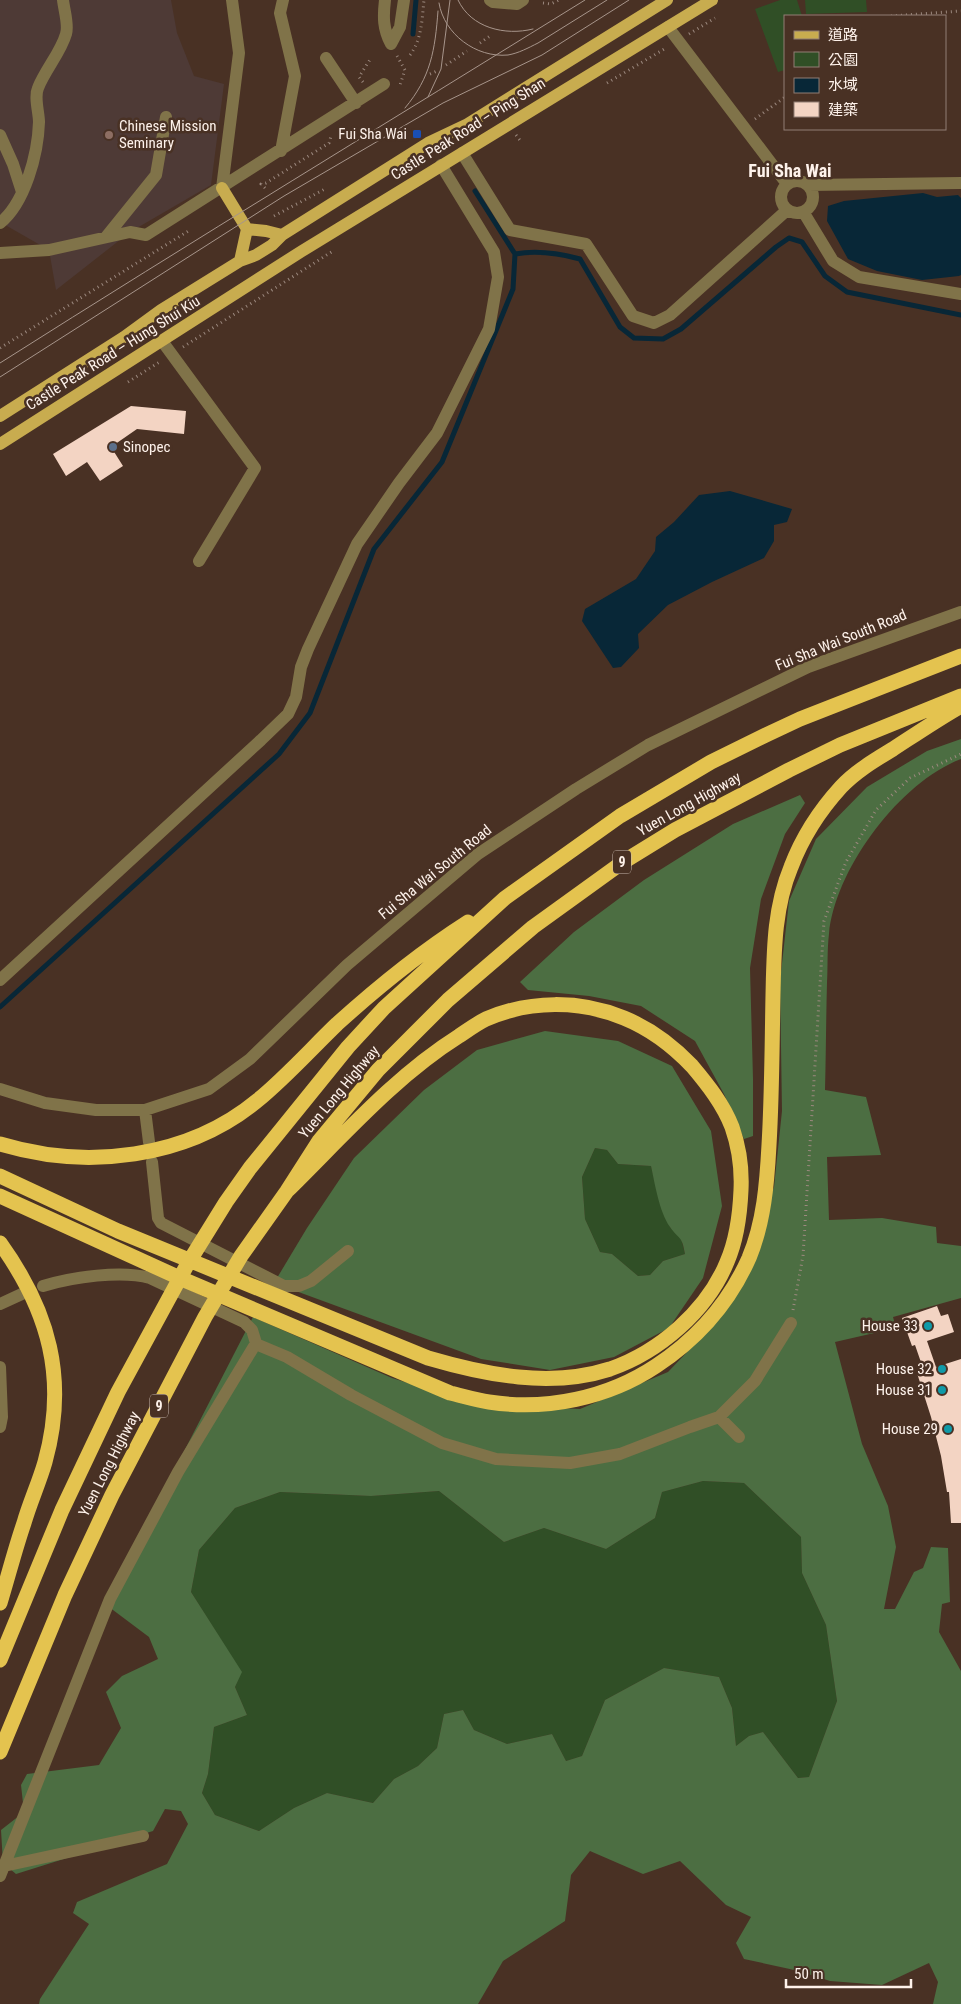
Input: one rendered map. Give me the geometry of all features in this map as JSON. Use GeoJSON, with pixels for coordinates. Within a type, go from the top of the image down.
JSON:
{"type":"FeatureCollection","features":[{"type":"Feature","properties":{"kind":"highway","name":"Yuen Long Highway"},"geometry":{"type":"LineString","coordinates":[[0,1660],[62,1510],[118,1392],[203,1238],[241,1182],[285,1123],[348,1047],[384,1008],[505,898],[620,816],[711,762],[800,720],[961,656]]}},
{"type":"Feature","properties":{"kind":"highway","name":"Yuen Long Highway"},"geometry":{"type":"LineString","coordinates":[[0,1752],[66,1595],[112,1495],[206,1317],[241,1256],[287,1191],[319,1141],[378,1070],[448,1000],[550,913],[623,862],[675,830],[742,793],[840,745],[961,696]]}},
{"type":"Feature","properties":{"kind":"highway"},"geometry":{"type":"LineString","coordinates":[[0,1196],[182,1279],[450,1393],[489,1402],[529,1405],[553,1403],[608,1391],[644,1374],[678,1352],[713,1316],[731,1292],[749,1257],[761,1219],[767,1179],[771,1112],[774,938],[783,890],[800,845],[826,804],[859,771],[961,706]]}},
{"type":"Feature","properties":{"kind":"highway"},"geometry":{"type":"LineString","coordinates":[[0,1144],[54,1155],[114,1156],[164,1149],[201,1135],[257,1100],[336,1026],[410,961],[505,898]]}},
{"type":"Feature","properties":{"kind":"highway"},"geometry":{"type":"LineString","coordinates":[[0,1176],[118,1231],[428,1358],[497,1375],[550,1378],[577,1376],[622,1364],[658,1344],[694,1313],[722,1273],[732,1249],[740,1211],[740,1163],[732,1126],[719,1100],[675,1048],[642,1026],[605,1010],[575,1004],[543,1005],[510,1011],[484,1020],[435,1051],[395,1085],[287,1191]]}},
{"type":"Feature","properties":{"kind":"highway"},"geometry":{"type":"LineString","coordinates":[[0,1243],[28,1287],[46,1329],[54,1372],[54,1401],[52,1428],[46,1460],[24,1522],[0,1603]]}},
{"type":"Feature","properties":{"kind":"main road","name":"Castle Peak Road – Ping Shan"},"geometry":{"type":"LineString","coordinates":[[236,264],[272,245],[282,234],[428,143],[495,107],[667,0]]}},
{"type":"Feature","properties":{"kind":"main road","name":"Castle Peak Road – Ping Shan"},"geometry":{"type":"LineString","coordinates":[[244,289],[441,165],[712,0]]}},
{"type":"Feature","properties":{"kind":"main road"},"geometry":{"type":"LineString","coordinates":[[222,188],[247,230],[236,264]]}},
{"type":"Feature","properties":{"kind":"main road"},"geometry":{"type":"LineString","coordinates":[[247,230],[282,234]]}},
{"type":"Feature","properties":{"kind":"main road","name":"Castle Peak Road – Hung Shui Kiu"},"geometry":{"type":"LineString","coordinates":[[0,416],[124,337],[161,310],[236,264]]}},
{"type":"Feature","properties":{"kind":"main road","name":"Castle Peak Road – Hung Shui Kiu"},"geometry":{"type":"LineString","coordinates":[[0,444],[244,289]]}},
{"type":"Feature","properties":{"kind":"street"},"geometry":{"type":"LineString","coordinates":[[0,223],[6,218],[22,192],[37,150],[39,109],[37,90],[67,33],[63,0]]}},
{"type":"Feature","properties":{"kind":"street"},"geometry":{"type":"LineString","coordinates":[[222,188],[239,53],[232,0]]}},
{"type":"Feature","properties":{"kind":"street"},"geometry":{"type":"LineString","coordinates":[[281,151],[295,76],[280,14],[283,0]]}},
{"type":"Feature","properties":{"kind":"street"},"geometry":{"type":"LineString","coordinates":[[385,0],[384,26],[385,33],[391,44],[400,27],[404,0]]}},
{"type":"Feature","properties":{"kind":"street"},"geometry":{"type":"LineString","coordinates":[[490,0],[493,2],[517,4],[523,0]]}},
{"type":"Feature","properties":{"kind":"street"},"geometry":{"type":"LineString","coordinates":[[668,27],[788,184]]}},
{"type":"Feature","properties":{"kind":"street"},"geometry":{"type":"LineString","coordinates":[[326,58],[356,103]]}},
{"type":"Feature","properties":{"kind":"street"},"geometry":{"type":"LineString","coordinates":[[0,253],[49,250],[130,232],[146,235],[384,84]]}},
{"type":"Feature","properties":{"kind":"street"},"geometry":{"type":"LineString","coordinates":[[106,237],[156,175],[166,117]]}},
{"type":"Feature","properties":{"kind":"street"},"geometry":{"type":"LineString","coordinates":[[0,136],[13,164],[22,192]]}},
{"type":"Feature","properties":{"kind":"street"},"geometry":{"type":"LineString","coordinates":[[462,153],[510,230],[586,244],[633,316],[654,323],[670,316],[786,210]]}},
{"type":"Feature","properties":{"kind":"street"},"geometry":{"type":"LineString","coordinates":[[0,980],[288,714],[296,697],[308,648],[357,544],[399,483],[437,433],[489,329],[498,277],[494,252],[441,165]]}},
{"type":"Feature","properties":{"kind":"street"},"geometry":{"type":"LineString","coordinates":[[808,185],[813,195],[812,205],[804,212],[795,214],[786,210],[781,202],[781,192],[788,184],[794,181],[808,185],[961,183]]}},
{"type":"Feature","properties":{"kind":"street"},"geometry":{"type":"LineString","coordinates":[[804,212],[833,261],[859,277],[961,294]]}},
{"type":"Feature","properties":{"kind":"street"},"geometry":{"type":"LineString","coordinates":[[162,341],[255,468],[199,561]]}},
{"type":"Feature","properties":{"kind":"street","name":"Fui Sha Wai South Road"},"geometry":{"type":"LineString","coordinates":[[0,1089],[45,1102],[96,1110],[145,1110],[209,1089],[250,1059],[346,965],[478,854],[576,789],[648,745],[808,667],[961,612]]}},
{"type":"Feature","properties":{"kind":"street"},"geometry":{"type":"LineString","coordinates":[[145,1110],[150,1142]]}},
{"type":"Feature","properties":{"kind":"street"},"geometry":{"type":"LineString","coordinates":[[152,1162],[158,1218],[161,1223],[284,1286],[299,1286],[311,1281],[348,1250]]}},
{"type":"Feature","properties":{"kind":"street"},"geometry":{"type":"LineString","coordinates":[[2,1871],[110,1599],[178,1472],[256,1344],[252,1330],[239,1319],[150,1278],[122,1274],[60,1281],[43,1286]]}},
{"type":"Feature","properties":{"kind":"street"},"geometry":{"type":"LineString","coordinates":[[0,1304],[24,1293]]}},
{"type":"Feature","properties":{"kind":"street"},"geometry":{"type":"LineString","coordinates":[[256,1344],[287,1357],[351,1395],[442,1443],[496,1459],[570,1463],[620,1454],[719,1418],[755,1381],[791,1322]]}},
{"type":"Feature","properties":{"kind":"street"},"geometry":{"type":"LineString","coordinates":[[0,1367],[2,1417],[0,1427]]}},
{"type":"Feature","properties":{"kind":"street"},"geometry":{"type":"LineString","coordinates":[[719,1418],[739,1437]]}},
{"type":"Feature","properties":{"kind":"street"},"geometry":{"type":"LineString","coordinates":[[2,1871],[143,1836]]}},
{"type":"Feature","properties":{"kind":"path"},"geometry":{"type":"LineString","coordinates":[[410,55],[420,37],[424,0]]}},
{"type":"Feature","properties":{"kind":"path"},"geometry":{"type":"LineString","coordinates":[[543,2],[551,4],[559,0]]}},
{"type":"Feature","properties":{"kind":"path"},"geometry":{"type":"LineString","coordinates":[[905,15],[961,11]]}},
{"type":"Feature","properties":{"kind":"path"},"geometry":{"type":"LineString","coordinates":[[480,43],[490,36]]}},
{"type":"Feature","properties":{"kind":"path"},"geometry":{"type":"LineString","coordinates":[[446,65],[467,51]]}},
{"type":"Feature","properties":{"kind":"path"},"geometry":{"type":"LineString","coordinates":[[370,93],[359,77],[371,58]]}},
{"type":"Feature","properties":{"kind":"path"},"geometry":{"type":"LineString","coordinates":[[400,61],[405,70],[400,85],[406,83]]}},
{"type":"Feature","properties":{"kind":"path"},"geometry":{"type":"LineString","coordinates":[[430,74],[437,71]]}},
{"type":"Feature","properties":{"kind":"path"},"geometry":{"type":"LineString","coordinates":[[745,127],[784,99]]}},
{"type":"Feature","properties":{"kind":"path"},"geometry":{"type":"LineString","coordinates":[[265,188],[262,184],[328,144],[331,136]]}},
{"type":"Feature","properties":{"kind":"path"},"geometry":{"type":"LineString","coordinates":[[0,348],[190,230],[183,230]]}},
{"type":"Feature","properties":{"kind":"path"},"geometry":{"type":"LineString","coordinates":[[791,1322],[803,1256],[824,921],[846,862],[876,810],[910,778],[961,754]]}},
{"type":"Feature","properties":{"kind":"shaded area","name":"Chinese Mission Seminary"},"geometry":{"type":"Polygon","coordinates":[[[0,0],[171,0],[177,33],[194,76],[224,84],[211,185],[130,232],[56,290],[49,250],[0,222],[0,0]]]}},
{"type":"Feature","properties":{"kind":"green space"},"geometry":{"type":"Polygon","coordinates":[[[780,0],[797,0],[802,15],[784,15],[784,70],[778,72],[755,9],[780,0]]]}},
{"type":"Feature","properties":{"kind":"green space"},"geometry":{"type":"Polygon","coordinates":[[[805,0],[866,0],[867,12],[806,14],[805,0]]]}},
{"type":"Feature","properties":{"kind":"green space"},"geometry":{"type":"Polygon","coordinates":[[[961,739],[961,759],[938,770],[915,787],[894,807],[874,831],[857,856],[844,882],[834,909],[828,946],[825,1090],[866,1097],[881,1155],[827,1157],[829,1220],[882,1218],[936,1227],[937,1243],[961,1246],[961,1298],[893,1317],[896,1328],[835,1342],[862,1444],[888,1506],[896,1547],[884,1609],[895,1609],[914,1572],[923,1568],[931,1547],[948,1548],[950,1602],[942,1604],[939,1632],[961,1671],[961,2004],[933,2004],[938,1982],[929,1963],[882,1985],[830,1981],[799,1971],[744,1959],[736,1943],[751,1917],[726,1905],[680,1861],[643,1874],[590,1851],[571,1875],[565,1921],[503,1961],[478,2004],[39,2004],[40,1999],[89,1924],[73,1913],[77,1902],[167,1864],[188,1824],[181,1811],[165,1809],[153,1831],[16,1874],[3,1863],[1,1830],[24,1812],[21,1785],[27,1774],[99,1765],[121,1728],[106,1692],[122,1676],[158,1659],[149,1637],[109,1607],[156,1506],[253,1317],[392,1378],[475,1404],[580,1409],[668,1372],[714,1324],[747,1259],[774,1187],[782,1111],[780,981],[789,901],[816,839],[867,787],[927,751],[961,739]],[[703,1481],[662,1492],[655,1518],[606,1549],[544,1528],[504,1542],[439,1491],[371,1496],[280,1492],[235,1508],[199,1550],[191,1592],[242,1672],[235,1687],[247,1715],[214,1727],[208,1774],[202,1793],[215,1815],[259,1831],[294,1808],[327,1793],[373,1803],[394,1779],[418,1766],[437,1748],[444,1714],[463,1710],[474,1730],[507,1744],[552,1734],[566,1761],[582,1756],[605,1700],[664,1668],[719,1677],[732,1708],[736,1746],[749,1736],[763,1732],[798,1778],[809,1777],[837,1701],[826,1625],[802,1573],[801,1537],[744,1483],[703,1481]]]}},
{"type":"Feature","properties":{"kind":"green space"},"geometry":{"type":"Polygon","coordinates":[[[800,795],[805,803],[785,834],[761,899],[750,968],[753,1136],[744,1139],[724,1094],[695,1041],[641,1006],[589,996],[528,990],[520,982],[574,932],[644,880],[733,824],[800,795]]]}},
{"type":"Feature","properties":{"kind":"green space"},"geometry":{"type":"Polygon","coordinates":[[[545,1031],[618,1041],[672,1066],[711,1131],[722,1206],[703,1278],[669,1328],[614,1357],[550,1370],[481,1359],[274,1283],[307,1228],[354,1158],[424,1090],[477,1050],[545,1031]],[[595,1148],[582,1177],[585,1219],[600,1252],[612,1254],[638,1276],[650,1275],[663,1261],[685,1254],[683,1244],[666,1221],[651,1166],[618,1164],[607,1150],[595,1148]]]}},
{"type":"Feature","properties":{"kind":"green space"},"geometry":{"type":"Polygon","coordinates":[[[595,1148],[607,1150],[618,1164],[651,1166],[660,1203],[670,1227],[681,1238],[685,1254],[663,1261],[650,1275],[638,1276],[612,1254],[600,1252],[585,1219],[582,1177],[595,1148]]]}},
{"type":"Feature","properties":{"kind":"green space"},"geometry":{"type":"Polygon","coordinates":[[[703,1481],[744,1483],[801,1537],[802,1573],[826,1625],[837,1701],[809,1777],[798,1778],[763,1732],[749,1736],[736,1746],[732,1708],[719,1677],[664,1668],[605,1700],[582,1756],[566,1761],[552,1734],[507,1744],[474,1730],[463,1710],[444,1714],[437,1748],[418,1766],[394,1779],[373,1803],[327,1793],[294,1808],[259,1831],[215,1815],[202,1793],[208,1774],[214,1727],[247,1715],[235,1687],[241,1672],[191,1592],[199,1550],[235,1508],[280,1492],[371,1496],[439,1491],[504,1542],[544,1528],[606,1549],[655,1518],[662,1492],[703,1481]]]}},
{"type":"Feature","properties":{"kind":"water"},"geometry":{"type":"Polygon","coordinates":[[[923,193],[937,197],[958,195],[961,198],[961,275],[959,276],[922,280],[877,271],[848,259],[827,221],[828,206],[844,201],[923,193]]]}},
{"type":"Feature","properties":{"kind":"water"},"geometry":{"type":"Polygon","coordinates":[[[730,491],[792,509],[787,522],[774,525],[774,541],[764,558],[668,605],[638,634],[639,648],[621,667],[613,668],[582,621],[585,609],[636,579],[655,551],[656,537],[674,522],[699,495],[730,491]]]}},
{"type":"Feature","properties":{"kind":"building"},"geometry":{"type":"Polygon","coordinates":[[[131,406],[186,411],[184,434],[137,429],[111,447],[123,466],[100,481],[87,462],[66,476],[53,454],[131,406]]]}},
{"type":"Feature","properties":{"kind":"building"},"geometry":{"type":"Polygon","coordinates":[[[937,1306],[941,1316],[948,1314],[954,1332],[927,1341],[936,1367],[961,1359],[961,1523],[951,1523],[949,1492],[947,1492],[941,1456],[917,1373],[924,1371],[915,1345],[912,1346],[902,1318],[937,1306]]]}},
{"type":"Feature","properties":{"kind":"waterway"},"geometry":{"type":"LineString","coordinates":[[413,34],[416,0]]}},
{"type":"Feature","properties":{"kind":"waterway"},"geometry":{"type":"LineString","coordinates":[[0,1007],[279,754],[310,713],[374,549],[442,462],[513,289],[515,254],[475,191]]}},
{"type":"Feature","properties":{"kind":"waterway"},"geometry":{"type":"LineString","coordinates":[[515,254],[548,253],[580,259],[620,327],[634,338],[663,339],[681,329],[789,238],[802,242],[825,276],[847,292],[961,315]]}},
{"type":"Feature","properties":{"kind":"tram line"},"geometry":{"type":"LineString","coordinates":[[428,97],[441,69],[450,0]]}},
{"type":"Feature","properties":{"kind":"tram line"},"geometry":{"type":"LineString","coordinates":[[458,0],[471,17],[490,28],[511,31],[533,29]]}},
{"type":"Feature","properties":{"kind":"tram line"},"geometry":{"type":"LineString","coordinates":[[0,363],[585,0]]}},
{"type":"Feature","properties":{"kind":"tram line"},"geometry":{"type":"LineString","coordinates":[[439,3],[447,25],[463,42],[484,52],[508,55],[520,52],[538,43],[607,0]]}},
{"type":"Feature","properties":{"kind":"tram line"},"geometry":{"type":"LineString","coordinates":[[0,377],[284,196],[443,103],[542,55],[629,0]]}},
{"type":"Feature","properties":{"kind":"tram line"},"geometry":{"type":"LineString","coordinates":[[405,108],[421,85],[430,63],[438,11]]}},
{"type":"Feature","properties":{"kind":"place","name":"Fui Sha Wai"},"geometry":{"type":"Point","coordinates":[417,134]}},
{"type":"Feature","properties":{"kind":"place","name":"Chinese Mission Seminary"},"geometry":{"type":"Point","coordinates":[109,135]}},
{"type":"Feature","properties":{"kind":"place","name":"Sinopec"},"geometry":{"type":"Point","coordinates":[113,447]}},
{"type":"Feature","properties":{"kind":"place","name":"House 33"},"geometry":{"type":"Point","coordinates":[928,1326]}},
{"type":"Feature","properties":{"kind":"place","name":"House 32"},"geometry":{"type":"Point","coordinates":[942,1369]}},
{"type":"Feature","properties":{"kind":"place","name":"House 31"},"geometry":{"type":"Point","coordinates":[942,1390]}},
{"type":"Feature","properties":{"kind":"place","name":"House 29"},"geometry":{"type":"Point","coordinates":[948,1429]}},
{"type":"Feature","properties":{"kind":"district","name":"Fui Sha Wai"},"geometry":{"type":"Point","coordinates":[790,171]}}]}
